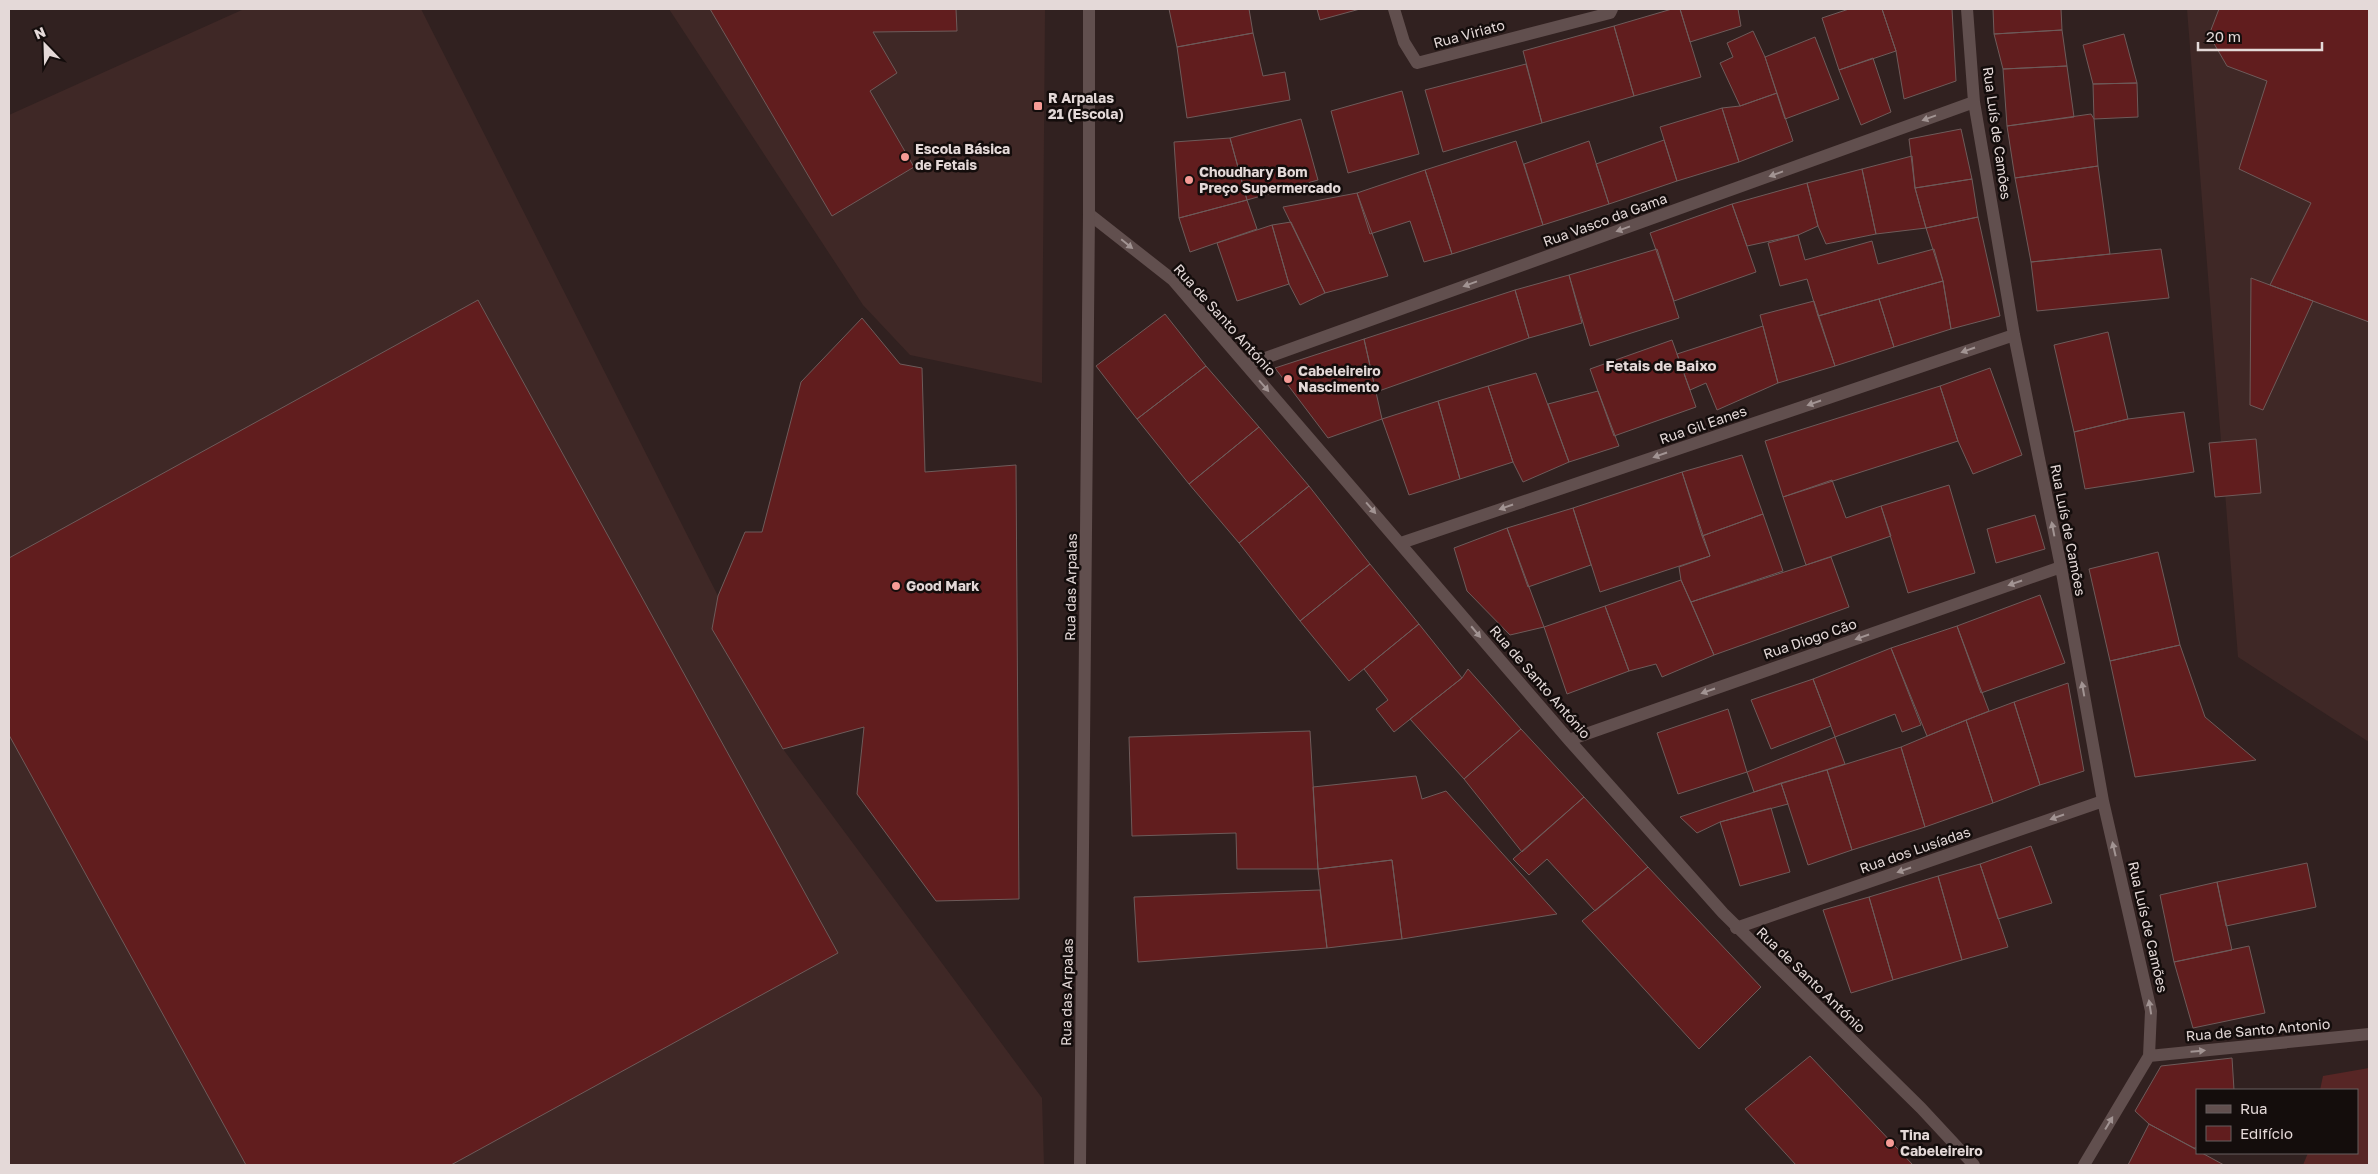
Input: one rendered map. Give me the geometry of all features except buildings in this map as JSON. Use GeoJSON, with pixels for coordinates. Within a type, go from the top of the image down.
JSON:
{"type":"FeatureCollection","features":[{"type":"Feature","properties":{"kind":"street","name":"Rua das Arpalas"},"geometry":{"type":"LineString","coordinates":[[1080,1165],[1089,214],[1089,9]]}},
{"type":"Feature","properties":{"kind":"street","name":"Rua Viriato"},"geometry":{"type":"LineString","coordinates":[[1394,9],[1404,42],[1417,63],[1610,13],[1612,9]]}},
{"type":"Feature","properties":{"kind":"street","name":"Rua Luís de Camões"},"geometry":{"type":"LineString","coordinates":[[1967,9],[1974,102],[2014,335],[2061,567],[2103,801],[2151,1011],[2150,1056]]}},
{"type":"Feature","properties":{"kind":"street","name":"Rua Vasco da Gama"},"geometry":{"type":"LineString","coordinates":[[1246,365],[1974,102]]}},
{"type":"Feature","properties":{"kind":"street","name":"Rua de Santo António"},"geometry":{"type":"LineString","coordinates":[[1089,214],[1173,280],[1569,740],[1736,928],[1921,1108],[1974,1165]]}},
{"type":"Feature","properties":{"kind":"street","name":"Rua Gil Eanes"},"geometry":{"type":"LineString","coordinates":[[1401,543],[2014,335]]}},
{"type":"Feature","properties":{"kind":"street","name":"Rua Diogo Cão"},"geometry":{"type":"LineString","coordinates":[[1569,740],[2061,567]]}},
{"type":"Feature","properties":{"kind":"street","name":"Rua dos Lusíadas"},"geometry":{"type":"LineString","coordinates":[[1736,928],[2103,801]]}},
{"type":"Feature","properties":{"kind":"street","name":"Rua de Santo Antonio"},"geometry":{"type":"LineString","coordinates":[[2150,1056],[2369,1034]]}},
{"type":"Feature","properties":{"kind":"street"},"geometry":{"type":"LineString","coordinates":[[2084,1165],[2150,1056]]}},
{"type":"Feature","properties":{"kind":"shaded area"},"geometry":{"type":"Polygon","coordinates":[[[244,9],[421,9],[718,596],[712,629],[783,749],[1042,1098],[1044,1165],[9,1165],[9,115],[244,9]]]}},
{"type":"Feature","properties":{"kind":"shaded area","name":"Escola Básica de Fetais"},"geometry":{"type":"Polygon","coordinates":[[[669,9],[1045,9],[1042,383],[910,355],[863,305],[669,9]]]}},
{"type":"Feature","properties":{"kind":"shaded area"},"geometry":{"type":"Polygon","coordinates":[[[2187,9],[2369,9],[2369,742],[2238,657],[2187,9]]]}},
{"type":"Feature","properties":{"kind":"shaded area"},"geometry":{"type":"Polygon","coordinates":[[[2369,1068],[2369,1165],[2303,1165],[2308,1154],[2358,1154],[2358,1089],[2320,1089],[2323,1076],[2369,1068]]]}},
{"type":"Feature","properties":{"kind":"place","name":"R Arpalas 21 (Escola)"},"geometry":{"type":"Point","coordinates":[1038,106]}},
{"type":"Feature","properties":{"kind":"place","name":"Escola Básica de Fetais"},"geometry":{"type":"Point","coordinates":[905,157]}},
{"type":"Feature","properties":{"kind":"place","name":"Choudhary Bom Preço Supermercado"},"geometry":{"type":"Point","coordinates":[1189,180]}},
{"type":"Feature","properties":{"kind":"place","name":"Cabeleireiro Nascimento"},"geometry":{"type":"Point","coordinates":[1288,379]}},
{"type":"Feature","properties":{"kind":"place","name":"Good Mark"},"geometry":{"type":"Point","coordinates":[896,586]}},
{"type":"Feature","properties":{"kind":"place","name":"Tina Cabeleireiro"},"geometry":{"type":"Point","coordinates":[1890,1143]}},
{"type":"Feature","properties":{"kind":"district","name":"Fetais de Baixo"},"geometry":{"type":"Point","coordinates":[1661,366]}}]}
